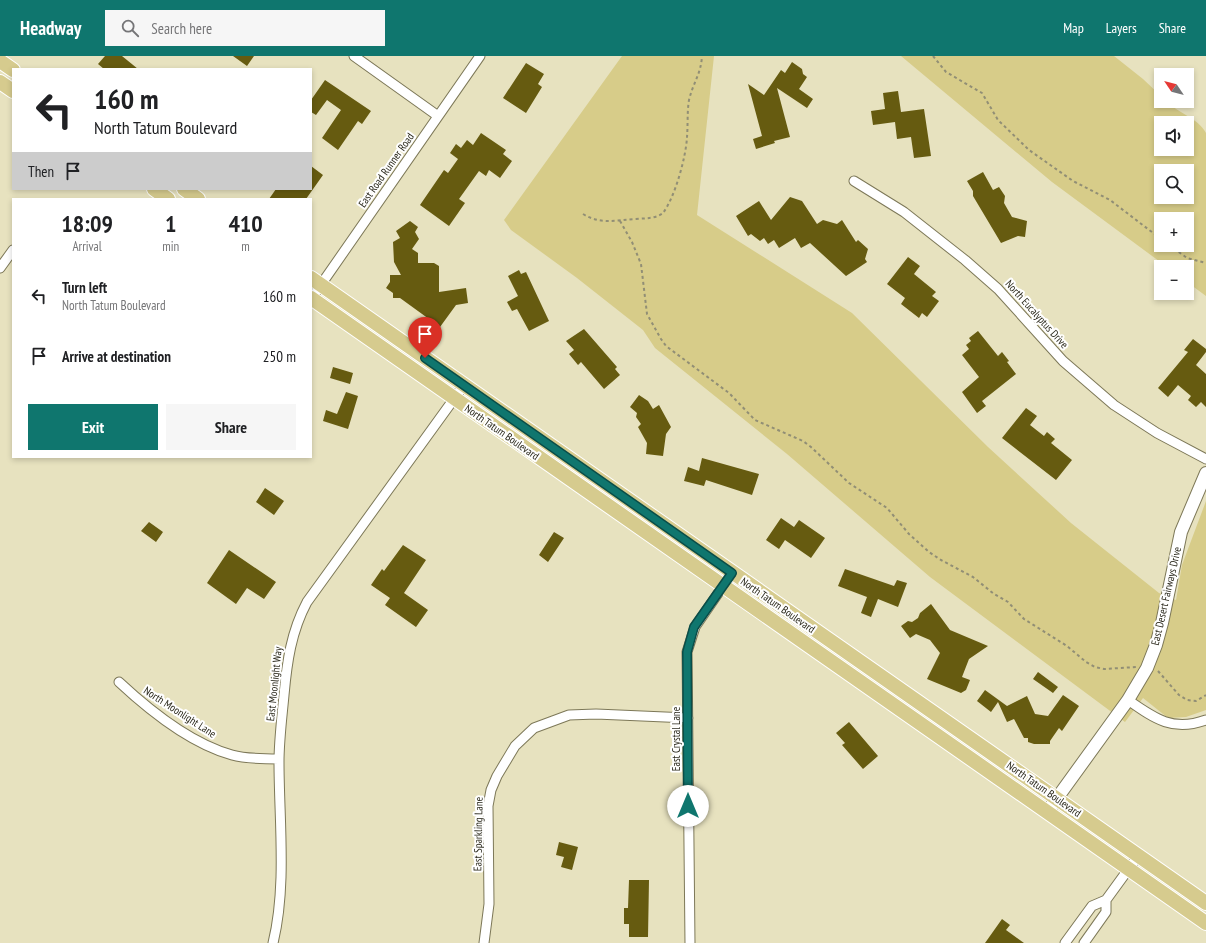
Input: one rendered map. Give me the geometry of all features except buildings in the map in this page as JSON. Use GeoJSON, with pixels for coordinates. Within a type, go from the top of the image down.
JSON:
{"type":"FeatureCollection","features":[{"type":"Feature","properties":{"kind":"main road"},"geometry":{"type":"LineString","coordinates":[[0,61],[12,69]]}},
{"type":"Feature","properties":{"kind":"main road"},"geometry":{"type":"LineString","coordinates":[[0,82],[12,90]]}},
{"type":"Feature","properties":{"kind":"main road"},"geometry":{"type":"LineString","coordinates":[[155,190],[167,198]]}},
{"type":"Feature","properties":{"kind":"main road"},"geometry":{"type":"LineString","coordinates":[[185,190],[197,198]]}},
{"type":"Feature","properties":{"kind":"main road","name":"North Tatum Boulevard"},"geometry":{"type":"LineString","coordinates":[[316,282],[1206,903]]}},
{"type":"Feature","properties":{"kind":"main road","name":"North Tatum Boulevard"},"geometry":{"type":"LineString","coordinates":[[312,300],[1206,923]]}},
{"type":"Feature","properties":{"kind":"street"},"geometry":{"type":"LineString","coordinates":[[354,56],[438,116]]}},
{"type":"Feature","properties":{"kind":"street","name":"East Road Runner Road"},"geometry":{"type":"LineString","coordinates":[[312,296],[316,282],[438,116],[480,56]]}},
{"type":"Feature","properties":{"kind":"street","name":"North Eucalyptus Drive"},"geometry":{"type":"LineString","coordinates":[[854,180],[904,212],[965,260],[998,289],[1063,361],[1114,404],[1157,433],[1206,459]]}},
{"type":"Feature","properties":{"kind":"street"},"geometry":{"type":"LineString","coordinates":[[0,268],[12,251]]}},
{"type":"Feature","properties":{"kind":"street","name":"East Moonlight Way"},"geometry":{"type":"LineString","coordinates":[[273,943],[280,894],[279,759],[288,655],[300,616],[311,596],[464,385]]}},
{"type":"Feature","properties":{"kind":"street","name":"East Desert Fairways Drive"},"geometry":{"type":"LineString","coordinates":[[1047,812],[1128,700],[1147,668],[1156,645],[1162,623],[1181,532],[1206,473]]}},
{"type":"Feature","properties":{"kind":"street","name":"East Crystal Lane"},"geometry":{"type":"LineString","coordinates":[[690,943],[687,652],[694,627],[732,573]]}},
{"type":"Feature","properties":{"kind":"street","name":"North Moonlight Lane"},"geometry":{"type":"LineString","coordinates":[[119,682],[139,701],[169,722],[195,739],[219,751],[234,756],[279,759]]}},
{"type":"Feature","properties":{"kind":"street"},"geometry":{"type":"LineString","coordinates":[[1128,700],[1144,711],[1173,725],[1184,726],[1206,720]]}},
{"type":"Feature","properties":{"kind":"street","name":"East Sparkling Lane"},"geometry":{"type":"LineString","coordinates":[[484,943],[489,904],[488,806],[491,790],[497,776],[515,746],[534,728],[569,715],[596,714],[688,718]]}},
{"type":"Feature","properties":{"kind":"street"},"geometry":{"type":"LineString","coordinates":[[1064,943],[1092,906],[1106,900],[1138,856]]}},
{"type":"Feature","properties":{"kind":"street"},"geometry":{"type":"LineString","coordinates":[[1084,943],[1106,912],[1106,900]]}},
{"type":"Feature","properties":{"kind":"path"},"geometry":{"type":"LineString","coordinates":[[583,214],[597,220],[620,222],[658,216],[667,208],[685,154],[689,100],[700,73],[702,56]]}},
{"type":"Feature","properties":{"kind":"path"},"geometry":{"type":"LineString","coordinates":[[933,56],[946,72],[982,93],[998,120],[1029,150],[1069,178],[1114,203],[1154,234]]}},
{"type":"Feature","properties":{"kind":"path"},"geometry":{"type":"LineString","coordinates":[[620,222],[632,242],[641,264],[647,314],[661,339],[672,350],[729,393],[755,420],[803,441],[854,487],[887,508],[910,534],[930,552],[972,577],[994,594],[1008,602],[1024,619],[1067,646],[1086,662],[1095,667],[1104,669],[1147,668],[1159,672],[1183,699],[1196,702],[1206,695]]}},
{"type":"Feature","properties":{"kind":"path"},"geometry":{"type":"LineString","coordinates":[[1179,252],[1187,258],[1206,263]]}},
{"type":"Feature","properties":{"kind":"shaded area"},"geometry":{"type":"Polygon","coordinates":[[[622,56],[714,56],[697,215],[852,313],[988,447],[1071,523],[1159,593],[1176,600],[1182,565],[1206,501],[1206,710],[1186,717],[1168,718],[1143,698],[1125,722],[930,577],[787,454],[655,348],[643,330],[577,278],[511,230],[504,220],[622,56]]]}},
{"type":"Feature","properties":{"kind":"shaded area"},"geometry":{"type":"Polygon","coordinates":[[[901,56],[1114,56],[1143,79],[1154,89],[1154,108],[1175,108],[1188,116],[1154,116],[1154,156],[1194,156],[1194,120],[1206,133],[1206,296],[1194,287],[1194,260],[1158,260],[1052,182],[901,56]]]}},
{"type":"Feature","properties":{"kind":"route"},"geometry":{"type":"LineString","coordinates":[[425,358],[732,573],[694,627],[687,652],[688,806]]}}]}
